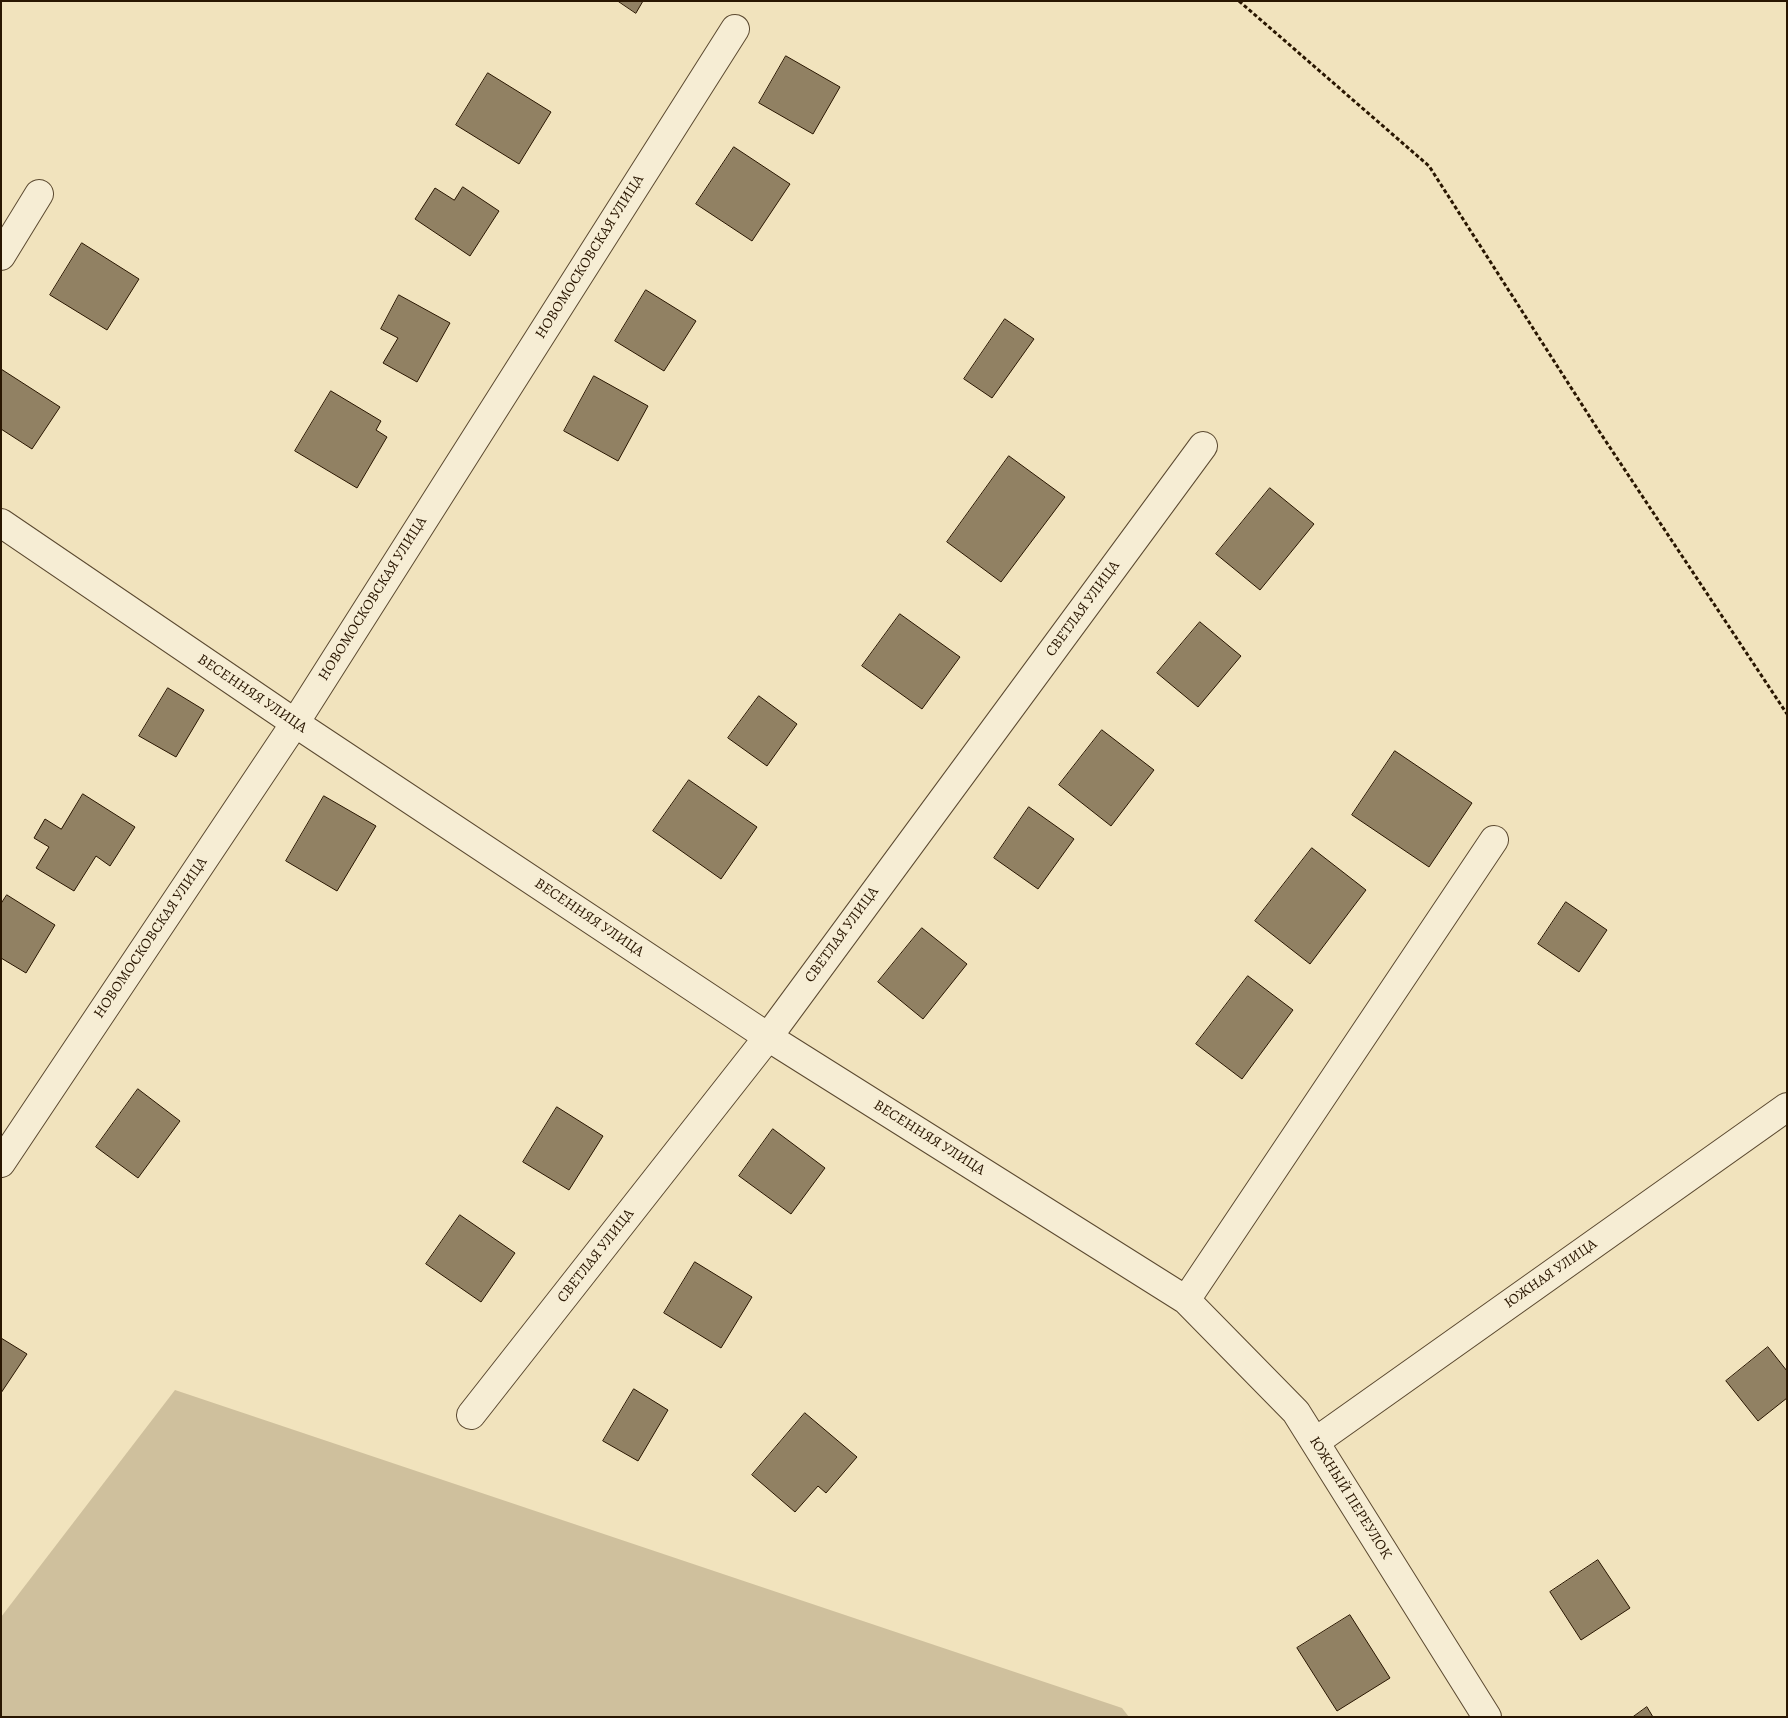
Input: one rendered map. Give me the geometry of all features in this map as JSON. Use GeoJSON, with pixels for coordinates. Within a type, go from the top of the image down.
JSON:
{"type":"FeatureCollection","features":[{"type":"Feature","properties":{"kind":"street","name":"НОВОМОСКОВСКАЯ УЛИЦА"},"geometry":{"type":"LineString","coordinates":[[1,1163],[295,723],[735,29]]}},
{"type":"Feature","properties":{"kind":"street"},"geometry":{"type":"LineString","coordinates":[[1,256],[39,194]]}},
{"type":"Feature","properties":{"kind":"street","name":"СВЕТЛАЯ УЛИЦА"},"geometry":{"type":"LineString","coordinates":[[471,1415],[768,1037],[1202,446]]}},
{"type":"Feature","properties":{"kind":"street","name":"ВЕСЕННЯЯ УЛИЦА"},"geometry":{"type":"LineString","coordinates":[[1,523],[295,723],[768,1037],[1186,1300]]}},
{"type":"Feature","properties":{"kind":"street"},"geometry":{"type":"LineString","coordinates":[[1186,1300],[1494,840]]}},
{"type":"Feature","properties":{"kind":"street","name":"ЮЖНАЯ УЛИЦА"},"geometry":{"type":"LineString","coordinates":[[1315,1442],[1787,1107]]}},
{"type":"Feature","properties":{"kind":"street","name":"ЮЖНЫЙ ПЕРЕУЛОК"},"geometry":{"type":"LineString","coordinates":[[1186,1300],[1296,1412],[1487,1717]]}},
{"type":"Feature","properties":{"kind":"path"},"geometry":{"type":"LineString","coordinates":[[1239,1],[1429,166],[1601,434],[1787,714]]}},
{"type":"Feature","properties":{"kind":"shaded area"},"geometry":{"type":"Polygon","coordinates":[[[175,1390],[1122,1708],[1129,1717],[1,1717],[1,1617],[175,1390]]]}},
{"type":"Feature","properties":{"kind":"building"},"geometry":{"type":"Polygon","coordinates":[[[618,1],[643,1],[636,13],[618,1]]]}},
{"type":"Feature","properties":{"kind":"building"},"geometry":{"type":"Polygon","coordinates":[[[786,56],[840,87],[813,134],[759,103],[786,56]]]}},
{"type":"Feature","properties":{"kind":"building"},"geometry":{"type":"Polygon","coordinates":[[[488,73],[551,112],[519,164],[456,125],[488,73]]]}},
{"type":"Feature","properties":{"kind":"building"},"geometry":{"type":"Polygon","coordinates":[[[734,147],[790,184],[752,241],[696,204],[734,147]]]}},
{"type":"Feature","properties":{"kind":"building"},"geometry":{"type":"Polygon","coordinates":[[[463,187],[499,211],[470,256],[415,219],[435,188],[454,200],[463,187]]]}},
{"type":"Feature","properties":{"kind":"building"},"geometry":{"type":"Polygon","coordinates":[[[82,243],[139,279],[107,330],[50,295],[82,243]]]}},
{"type":"Feature","properties":{"kind":"building"},"geometry":{"type":"Polygon","coordinates":[[[646,290],[696,321],[664,371],[615,341],[646,290]]]}},
{"type":"Feature","properties":{"kind":"building"},"geometry":{"type":"Polygon","coordinates":[[[399,295],[450,323],[417,382],[383,363],[398,338],[381,329],[399,295]]]}},
{"type":"Feature","properties":{"kind":"building"},"geometry":{"type":"Polygon","coordinates":[[[1005,319],[1034,339],[992,398],[964,379],[1005,319]]]}},
{"type":"Feature","properties":{"kind":"building"},"geometry":{"type":"Polygon","coordinates":[[[1,369],[60,407],[32,449],[1,429],[1,369]]]}},
{"type":"Feature","properties":{"kind":"building"},"geometry":{"type":"Polygon","coordinates":[[[594,376],[648,406],[618,461],[564,431],[594,376]]]}},
{"type":"Feature","properties":{"kind":"building"},"geometry":{"type":"Polygon","coordinates":[[[331,391],[381,421],[376,430],[387,437],[357,488],[295,451],[331,391]]]}},
{"type":"Feature","properties":{"kind":"building"},"geometry":{"type":"Polygon","coordinates":[[[1009,456],[1065,497],[1001,582],[947,542],[1009,456]]]}},
{"type":"Feature","properties":{"kind":"building"},"geometry":{"type":"Polygon","coordinates":[[[1270,488],[1314,524],[1260,590],[1216,554],[1270,488]]]}},
{"type":"Feature","properties":{"kind":"building"},"geometry":{"type":"Polygon","coordinates":[[[900,614],[960,657],[922,709],[862,666],[900,614]]]}},
{"type":"Feature","properties":{"kind":"building"},"geometry":{"type":"Polygon","coordinates":[[[1200,622],[1241,656],[1198,707],[1157,673],[1200,622]]]}},
{"type":"Feature","properties":{"kind":"building"},"geometry":{"type":"Polygon","coordinates":[[[168,688],[204,710],[176,757],[139,736],[168,688]]]}},
{"type":"Feature","properties":{"kind":"building"},"geometry":{"type":"Polygon","coordinates":[[[759,696],[797,724],[767,766],[728,738],[759,696]]]}},
{"type":"Feature","properties":{"kind":"building"},"geometry":{"type":"Polygon","coordinates":[[[1102,730],[1154,770],[1111,826],[1059,785],[1102,730]]]}},
{"type":"Feature","properties":{"kind":"building"},"geometry":{"type":"Polygon","coordinates":[[[1395,751],[1472,803],[1429,867],[1352,815],[1395,751]]]}},
{"type":"Feature","properties":{"kind":"building"},"geometry":{"type":"Polygon","coordinates":[[[689,780],[757,827],[721,879],[653,831],[689,780]]]}},
{"type":"Feature","properties":{"kind":"building"},"geometry":{"type":"Polygon","coordinates":[[[83,794],[135,827],[110,866],[96,856],[74,891],[36,868],[49,847],[34,838],[45,819],[61,829],[83,794]]]}},
{"type":"Feature","properties":{"kind":"building"},"geometry":{"type":"Polygon","coordinates":[[[324,796],[376,826],[337,891],[286,861],[324,796]]]}},
{"type":"Feature","properties":{"kind":"building"},"geometry":{"type":"Polygon","coordinates":[[[1029,807],[1074,839],[1038,889],[994,858],[1029,807]]]}},
{"type":"Feature","properties":{"kind":"building"},"geometry":{"type":"Polygon","coordinates":[[[1312,848],[1366,890],[1310,964],[1255,921],[1312,848]]]}},
{"type":"Feature","properties":{"kind":"building"},"geometry":{"type":"Polygon","coordinates":[[[7,895],[55,925],[26,973],[1,958],[1,904],[7,895]]]}},
{"type":"Feature","properties":{"kind":"building"},"geometry":{"type":"Polygon","coordinates":[[[1566,902],[1607,930],[1579,972],[1538,944],[1566,902]]]}},
{"type":"Feature","properties":{"kind":"building"},"geometry":{"type":"Polygon","coordinates":[[[922,928],[967,964],[923,1019],[878,982],[922,928]]]}},
{"type":"Feature","properties":{"kind":"building"},"geometry":{"type":"Polygon","coordinates":[[[1248,976],[1293,1010],[1242,1079],[1196,1044],[1248,976]]]}},
{"type":"Feature","properties":{"kind":"building"},"geometry":{"type":"Polygon","coordinates":[[[138,1089],[180,1121],[138,1178],[96,1147],[138,1089]]]}},
{"type":"Feature","properties":{"kind":"building"},"geometry":{"type":"Polygon","coordinates":[[[557,1107],[603,1136],[569,1190],[523,1162],[557,1107]]]}},
{"type":"Feature","properties":{"kind":"building"},"geometry":{"type":"Polygon","coordinates":[[[773,1129],[825,1168],[791,1214],[739,1176],[773,1129]]]}},
{"type":"Feature","properties":{"kind":"building"},"geometry":{"type":"Polygon","coordinates":[[[460,1215],[515,1253],[481,1302],[426,1264],[460,1215]]]}},
{"type":"Feature","properties":{"kind":"building"},"geometry":{"type":"Polygon","coordinates":[[[695,1262],[752,1297],[721,1348],[664,1313],[695,1262]]]}},
{"type":"Feature","properties":{"kind":"building"},"geometry":{"type":"Polygon","coordinates":[[[1,1338],[27,1354],[1,1393],[1,1338]]]}},
{"type":"Feature","properties":{"kind":"building"},"geometry":{"type":"Polygon","coordinates":[[[1768,1347],[1787,1371],[1787,1398],[1758,1421],[1726,1381],[1768,1347]]]}},
{"type":"Feature","properties":{"kind":"building"},"geometry":{"type":"Polygon","coordinates":[[[634,1389],[668,1410],[638,1461],[603,1441],[634,1389]]]}},
{"type":"Feature","properties":{"kind":"building"},"geometry":{"type":"Polygon","coordinates":[[[805,1413],[857,1457],[826,1493],[818,1486],[795,1512],[752,1475],[805,1413]]]}},
{"type":"Feature","properties":{"kind":"building"},"geometry":{"type":"Polygon","coordinates":[[[1598,1560],[1630,1608],[1581,1640],[1550,1592],[1598,1560]]]}},
{"type":"Feature","properties":{"kind":"building"},"geometry":{"type":"Polygon","coordinates":[[[1350,1615],[1390,1678],[1337,1711],[1297,1648],[1350,1615]]]}},
{"type":"Feature","properties":{"kind":"building"},"geometry":{"type":"Polygon","coordinates":[[[1647,1707],[1653,1717],[1633,1717],[1647,1707]]]}}]}
